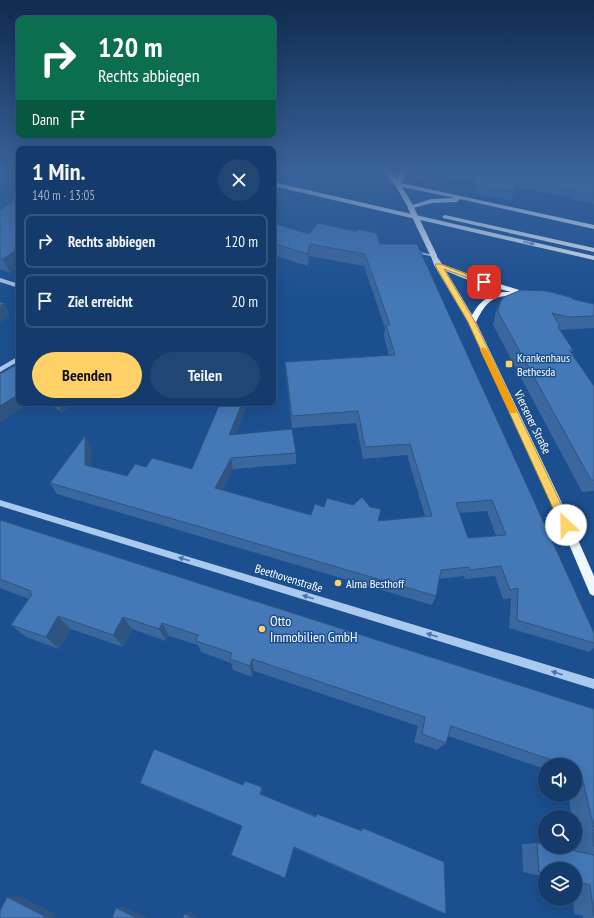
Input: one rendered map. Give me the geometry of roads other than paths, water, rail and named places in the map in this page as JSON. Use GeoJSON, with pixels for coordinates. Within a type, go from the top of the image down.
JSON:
{"type":"FeatureCollection","features":[{"type":"Feature","properties":{"kind":"main road"},"geometry":{"type":"LineString","coordinates":[[411,216],[594,258]]}},
{"type":"Feature","properties":{"kind":"main road","name":"Viersener Straße"},"geometry":{"type":"LineString","coordinates":[[415,216],[438,265],[472,322],[490,366],[555,499],[594,590]]}},
{"type":"Feature","properties":{"kind":"main road"},"geometry":{"type":"LineString","coordinates":[[442,216],[594,250]]}},
{"type":"Feature","properties":{"kind":"main road"},"geometry":{"type":"LineString","coordinates":[[545,216],[594,227]]}},
{"type":"Feature","properties":{"kind":"main road"},"geometry":{"type":"LineString","coordinates":[[438,265],[472,278],[537,297],[507,294],[489,298],[481,303],[472,322]]}},
{"type":"Feature","properties":{"kind":"street"},"geometry":{"type":"LineString","coordinates":[[404,249],[434,256]]}},
{"type":"Feature","properties":{"kind":"street"},"geometry":{"type":"LineString","coordinates":[[0,280],[16,285]]}},
{"type":"Feature","properties":{"kind":"street"},"geometry":{"type":"LineString","coordinates":[[0,370],[16,360]]}},
{"type":"Feature","properties":{"kind":"street","name":"Beethovenstraße"},"geometry":{"type":"LineString","coordinates":[[0,503],[594,684]]}},
{"type":"Feature","properties":{"kind":"place","name":"Krankenhaus Bethesda"},"geometry":{"type":"Point","coordinates":[509,364]}},
{"type":"Feature","properties":{"kind":"place","name":"Alma Besthoff"},"geometry":{"type":"Point","coordinates":[338,583]}},
{"type":"Feature","properties":{"kind":"place","name":"Otto Immobilien GmbH"},"geometry":{"type":"Point","coordinates":[262,629]}}]}
